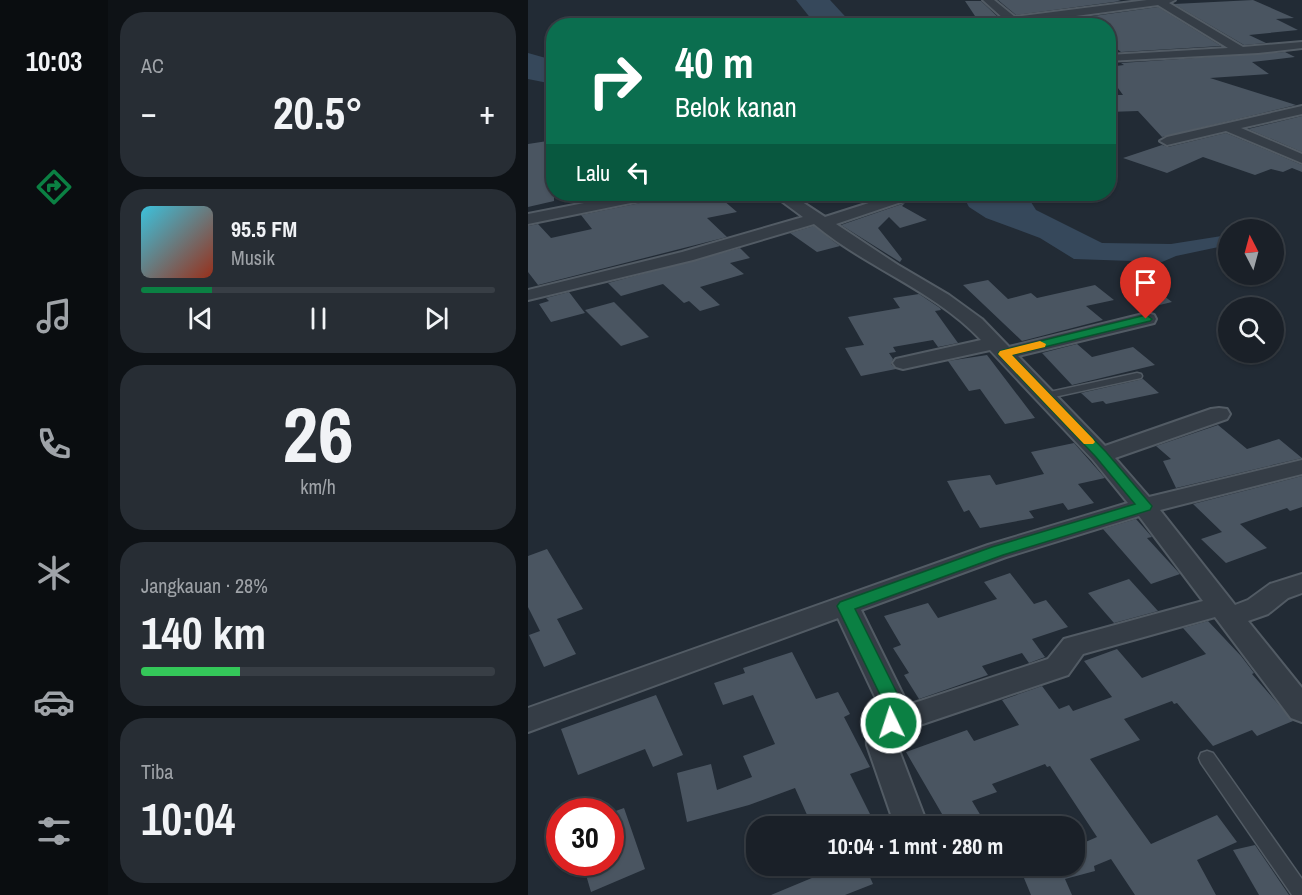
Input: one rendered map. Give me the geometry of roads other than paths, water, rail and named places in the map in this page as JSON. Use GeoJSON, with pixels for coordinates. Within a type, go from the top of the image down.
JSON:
{"type":"FeatureCollection","features":[{"type":"Feature","properties":{"kind":"street"},"geometry":{"type":"LineString","coordinates":[[988,0],[1010,18]]}},
{"type":"Feature","properties":{"kind":"street"},"geometry":{"type":"LineString","coordinates":[[1027,18],[1156,1],[1239,50]]}},
{"type":"Feature","properties":{"kind":"street"},"geometry":{"type":"LineString","coordinates":[[1116,58],[1302,45]]}},
{"type":"Feature","properties":{"kind":"street"},"geometry":{"type":"LineString","coordinates":[[1160,55],[1172,66]]}},
{"type":"Feature","properties":{"kind":"street"},"geometry":{"type":"LineString","coordinates":[[1167,141],[1302,110]]}},
{"type":"Feature","properties":{"kind":"street"},"geometry":{"type":"LineString","coordinates":[[1227,128],[1302,159]]}},
{"type":"Feature","properties":{"kind":"street"},"geometry":{"type":"LineString","coordinates":[[528,219],[616,201]]}},
{"type":"Feature","properties":{"kind":"street"},"geometry":{"type":"LineString","coordinates":[[790,201],[888,266],[944,299],[975,323],[1101,454],[1302,710]]}},
{"type":"Feature","properties":{"kind":"street"},"geometry":{"type":"LineString","coordinates":[[528,295],[687,256],[885,201]]}},
{"type":"Feature","properties":{"kind":"street"},"geometry":{"type":"LineString","coordinates":[[903,363],[999,348],[1146,319]]}},
{"type":"Feature","properties":{"kind":"street"},"geometry":{"type":"LineString","coordinates":[[1101,454],[1219,414]]}},
{"type":"Feature","properties":{"kind":"street"},"geometry":{"type":"LineString","coordinates":[[528,720],[997,551],[1144,506],[1302,468]]}},
{"type":"Feature","properties":{"kind":"street"},"geometry":{"type":"LineString","coordinates":[[907,816],[882,745],[881,732],[891,723],[1058,667],[1065,660],[1066,652],[1074,646],[1225,612],[1258,607],[1279,591],[1302,584]]}},
{"type":"Feature","properties":{"kind":"street"},"geometry":{"type":"LineString","coordinates":[[846,606],[893,703],[891,723]]}},
{"type":"Feature","properties":{"kind":"lane"},"geometry":{"type":"LineString","coordinates":[[1045,396],[1137,376]]}},
{"type":"Feature","properties":{"kind":"lane"},"geometry":{"type":"LineString","coordinates":[[1208,758],[1302,894]]}},
{"type":"Feature","properties":{"kind":"water"},"geometry":{"type":"Polygon","coordinates":[[[796,0],[830,0],[847,18],[810,18],[796,0]]]}},
{"type":"Feature","properties":{"kind":"water"},"geometry":{"type":"Polygon","coordinates":[[[528,53],[546,58],[546,83],[528,79],[528,53]]]}},
{"type":"Feature","properties":{"kind":"water"},"geometry":{"type":"Polygon","coordinates":[[[966,201],[1030,201],[1036,210],[1102,243],[1171,244],[1218,237],[1218,247],[1176,256],[1162,262],[1074,259],[1040,238],[986,218],[969,207],[966,201]]]}}]}
